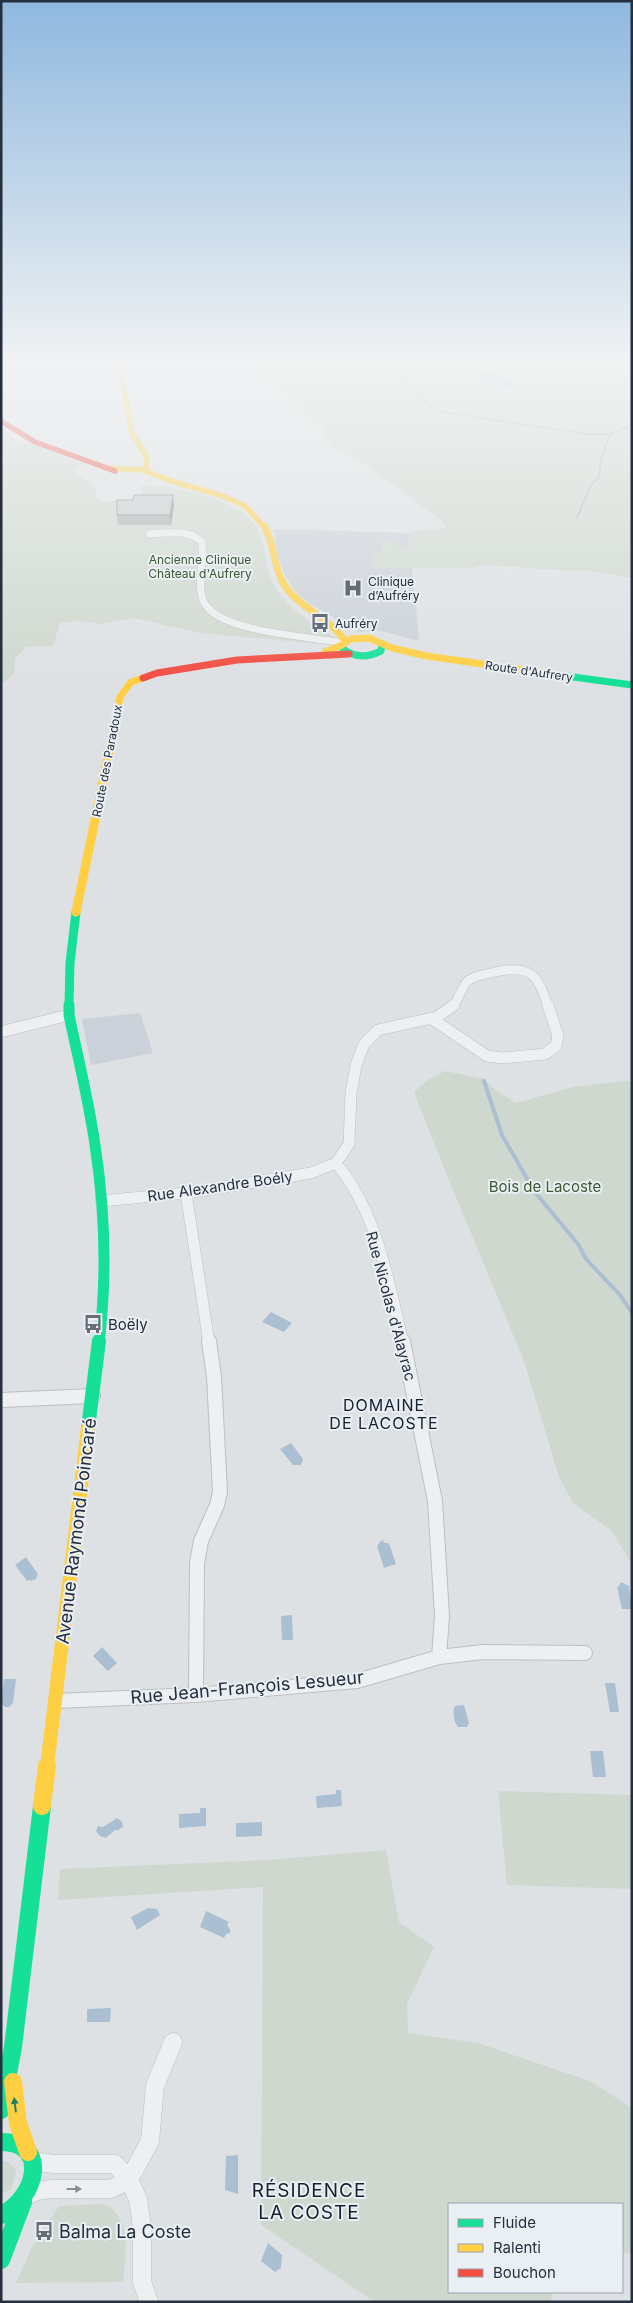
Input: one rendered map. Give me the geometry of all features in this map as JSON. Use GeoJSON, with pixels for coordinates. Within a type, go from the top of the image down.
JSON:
{"type":"FeatureCollection","features":[{"type":"Feature","properties":{"kind":"main road"},"geometry":{"type":"LineString","coordinates":[[101,466],[141,472],[226,496],[255,514],[267,530],[276,571],[283,584],[302,604],[342,635],[345,646],[367,657],[380,649],[375,639],[363,637],[327,622]]}},
{"type":"Feature","properties":{"kind":"main road"},"geometry":{"type":"LineString","coordinates":[[141,472],[143,466]]}},
{"type":"Feature","properties":{"kind":"main road"},"geometry":{"type":"LineString","coordinates":[[345,646],[363,637]]}},
{"type":"Feature","properties":{"kind":"main road","name":"Route des Paradoux"},"geometry":{"type":"LineString","coordinates":[[69,1015],[70,963],[75,916],[122,691],[131,682],[157,673],[237,660],[301,657],[345,646]]}},
{"type":"Feature","properties":{"kind":"main road","name":"Route d'Aufrery"},"geometry":{"type":"LineString","coordinates":[[380,649],[632,685]]}},
{"type":"Feature","properties":{"kind":"main road","name":"Avenue Raymond Poincaré"},"geometry":{"type":"LineString","coordinates":[[1,2110],[13,2047],[56,1701],[93,1396],[104,1272],[101,1200],[95,1143],[69,1015]]}},
{"type":"Feature","properties":{"kind":"main road","name":"Avenue Raymond Poincaré"},"geometry":{"type":"LineString","coordinates":[[13,2047],[15,2102],[18,2123],[30,2157]]}},
{"type":"Feature","properties":{"kind":"main road"},"geometry":{"type":"LineString","coordinates":[[1,2142],[10,2140],[20,2144],[30,2157],[32,2176],[1,2260]]}},
{"type":"Feature","properties":{"kind":"main road"},"geometry":{"type":"LineString","coordinates":[[1,2215],[17,2208],[25,2198]]}},
{"type":"Feature","properties":{"kind":"street"},"geometry":{"type":"LineString","coordinates":[[150,534],[188,534],[196,536],[202,542],[203,598],[208,608],[214,614],[246,627],[345,646]]}},
{"type":"Feature","properties":{"kind":"street"},"geometry":{"type":"LineString","coordinates":[[336,1163],[345,1154],[350,1142],[350,1104],[364,1043],[378,1031],[389,1026],[432,1019],[442,1014],[457,1001],[464,985],[470,980],[504,970],[518,969],[531,973],[541,983],[558,1041],[556,1046],[545,1054],[495,1057],[480,1052],[432,1019]]}},
{"type":"Feature","properties":{"kind":"street"},"geometry":{"type":"LineString","coordinates":[[1,1032],[69,1015]]}},
{"type":"Feature","properties":{"kind":"street","name":"Rue Alexandre Boély"},"geometry":{"type":"LineString","coordinates":[[101,1200],[186,1193],[311,1173],[336,1163]]}},
{"type":"Feature","properties":{"kind":"street","name":"Rue Nicolas d'Alayrac"},"geometry":{"type":"LineString","coordinates":[[336,1163],[347,1172],[354,1184],[370,1224],[393,1301],[426,1446],[434,1492],[438,1550],[443,1639],[438,1657]]}},
{"type":"Feature","properties":{"kind":"street"},"geometry":{"type":"LineString","coordinates":[[186,1193],[214,1377],[220,1492],[217,1506],[201,1541],[197,1563],[196,1695]]}},
{"type":"Feature","properties":{"kind":"street"},"geometry":{"type":"LineString","coordinates":[[1,1400],[93,1396]]}},
{"type":"Feature","properties":{"kind":"street","name":"Rue Jean-François Lesueur"},"geometry":{"type":"LineString","coordinates":[[56,1701],[196,1695],[357,1681],[438,1657],[482,1652],[585,1653]]}},
{"type":"Feature","properties":{"kind":"street"},"geometry":{"type":"LineString","coordinates":[[25,2198],[37,2191],[52,2189],[112,2189],[130,2180],[150,2141],[155,2086],[173,2042]]}},
{"type":"Feature","properties":{"kind":"street"},"geometry":{"type":"LineString","coordinates":[[30,2157],[54,2164],[115,2164],[130,2180],[138,2199],[142,2227],[142,2282],[149,2302]]}},
{"type":"Feature","properties":{"kind":"shaded area","name":"Clinique d’Aufréry"},"geometry":{"type":"Polygon","coordinates":[[[274,529],[409,533],[419,641],[377,630],[359,632],[310,604],[297,593],[285,576],[277,554],[274,529]]]}},
{"type":"Feature","properties":{"kind":"shaded area"},"geometry":{"type":"Polygon","coordinates":[[[140,1013],[153,1053],[91,1065],[82,1019],[140,1013]]]}},
{"type":"Feature","properties":{"kind":"green space","name":"Ancienne Clinique Château d'Aufrery"},"geometry":{"type":"Polygon","coordinates":[[[1,466],[80,466],[73,471],[89,481],[97,492],[95,497],[103,502],[141,499],[141,486],[154,486],[188,491],[223,502],[250,519],[258,530],[271,578],[280,594],[302,616],[337,639],[333,645],[200,633],[134,618],[101,624],[79,621],[60,623],[53,646],[26,647],[15,659],[14,674],[1,684],[1,466]]]}},
{"type":"Feature","properties":{"kind":"green space"},"geometry":{"type":"Polygon","coordinates":[[[368,466],[632,466],[632,578],[589,571],[483,565],[472,568],[372,568],[374,560],[369,556],[381,552],[383,541],[391,540],[399,546],[409,546],[410,531],[447,528],[442,521],[368,466]]]}},
{"type":"Feature","properties":{"kind":"green space","name":"Bois de Lacoste"},"geometry":{"type":"Polygon","coordinates":[[[445,1071],[485,1079],[494,1089],[516,1103],[573,1087],[632,1080],[632,1565],[612,1531],[573,1503],[559,1477],[524,1361],[414,1092],[429,1079],[445,1071]]]}},
{"type":"Feature","properties":{"kind":"green space"},"geometry":{"type":"Polygon","coordinates":[[[498,1791],[632,1795],[632,1889],[507,1885],[498,1791]]]}},
{"type":"Feature","properties":{"kind":"green space"},"geometry":{"type":"Polygon","coordinates":[[[386,1850],[399,1922],[434,1947],[407,2004],[408,2033],[478,2043],[590,2081],[632,2108],[632,2254],[623,2253],[623,2203],[448,2203],[448,2293],[552,2293],[551,2302],[375,2302],[261,2225],[263,1887],[58,1900],[60,1869],[267,1860],[386,1850]]]}},
{"type":"Feature","properties":{"kind":"green space"},"geometry":{"type":"Polygon","coordinates":[[[6,2161],[15,2168],[16,2175],[11,2189],[1,2194],[1,2162],[6,2161]]]}},
{"type":"Feature","properties":{"kind":"green space"},"geometry":{"type":"Polygon","coordinates":[[[103,2204],[113,2210],[123,2227],[126,2249],[123,2282],[16,2283],[31,2249],[59,2206],[103,2204]]]}},
{"type":"Feature","properties":{"kind":"water"},"geometry":{"type":"Polygon","coordinates":[[[271,1312],[292,1323],[284,1332],[262,1322],[271,1312]]]}},
{"type":"Feature","properties":{"kind":"water"},"geometry":{"type":"Polygon","coordinates":[[[291,1443],[303,1459],[301,1465],[293,1465],[280,1449],[291,1443]]]}},
{"type":"Feature","properties":{"kind":"water"},"geometry":{"type":"Polygon","coordinates":[[[382,1540],[385,1543],[389,1543],[396,1564],[384,1568],[377,1546],[382,1540]]]}},
{"type":"Feature","properties":{"kind":"water"},"geometry":{"type":"Polygon","coordinates":[[[26,1557],[38,1574],[36,1579],[31,1581],[27,1581],[15,1565],[26,1557]]]}},
{"type":"Feature","properties":{"kind":"water"},"geometry":{"type":"Polygon","coordinates":[[[621,1582],[629,1586],[632,1609],[622,1609],[617,1587],[621,1582]]]}},
{"type":"Feature","properties":{"kind":"water"},"geometry":{"type":"Polygon","coordinates":[[[292,1615],[293,1640],[282,1640],[281,1616],[292,1615]]]}},
{"type":"Feature","properties":{"kind":"water"},"geometry":{"type":"Polygon","coordinates":[[[102,1647],[117,1663],[108,1671],[93,1656],[102,1647]]]}},
{"type":"Feature","properties":{"kind":"water"},"geometry":{"type":"Polygon","coordinates":[[[4,1679],[16,1679],[13,1703],[9,1707],[5,1707],[1,1703],[4,1679]]]}},
{"type":"Feature","properties":{"kind":"water"},"geometry":{"type":"Polygon","coordinates":[[[605,1683],[615,1683],[619,1712],[610,1712],[605,1683]]]}},
{"type":"Feature","properties":{"kind":"water"},"geometry":{"type":"Polygon","coordinates":[[[464,1705],[469,1723],[467,1727],[458,1727],[454,1708],[455,1706],[464,1705]]]}},
{"type":"Feature","properties":{"kind":"water"},"geometry":{"type":"Polygon","coordinates":[[[590,1751],[603,1751],[606,1777],[593,1777],[590,1751]]]}},
{"type":"Feature","properties":{"kind":"water"},"geometry":{"type":"Polygon","coordinates":[[[336,1790],[341,1790],[342,1806],[317,1808],[316,1796],[336,1794],[336,1790]]]}},
{"type":"Feature","properties":{"kind":"water"},"geometry":{"type":"Polygon","coordinates":[[[200,1808],[206,1808],[206,1826],[179,1828],[179,1814],[200,1813],[200,1808]]]}},
{"type":"Feature","properties":{"kind":"water"},"geometry":{"type":"Polygon","coordinates":[[[117,1818],[122,1822],[123,1826],[106,1838],[100,1836],[96,1831],[98,1826],[103,1827],[117,1818]]]}},
{"type":"Feature","properties":{"kind":"water"},"geometry":{"type":"Polygon","coordinates":[[[262,1822],[262,1836],[236,1837],[236,1823],[262,1822]]]}},
{"type":"Feature","properties":{"kind":"water"},"geometry":{"type":"Polygon","coordinates":[[[148,1908],[157,1909],[160,1915],[137,1930],[131,1917],[148,1908]]]}},
{"type":"Feature","properties":{"kind":"water"},"geometry":{"type":"Polygon","coordinates":[[[206,1911],[229,1922],[227,1925],[230,1933],[226,1934],[224,1938],[200,1927],[206,1911]]]}},
{"type":"Feature","properties":{"kind":"water"},"geometry":{"type":"Polygon","coordinates":[[[111,2008],[110,2022],[87,2022],[87,2009],[111,2008]]]}},
{"type":"Feature","properties":{"kind":"water"},"geometry":{"type":"Polygon","coordinates":[[[238,2155],[238,2194],[225,2190],[226,2156],[238,2155]]]}},
{"type":"Feature","properties":{"kind":"water"},"geometry":{"type":"Polygon","coordinates":[[[268,2243],[282,2255],[281,2268],[275,2272],[261,2261],[268,2243]]]}},
{"type":"Feature","properties":{"kind":"building"},"geometry":{"type":"Polygon","coordinates":[[[134,495],[173,495],[170,515],[117,515],[117,500],[133,500],[134,495]]]}},
{"type":"Feature","properties":{"kind":"waterway"},"geometry":{"type":"LineString","coordinates":[[577,517],[592,483],[599,478],[600,466]]}},
{"type":"Feature","properties":{"kind":"waterway"},"geometry":{"type":"LineString","coordinates":[[484,1081],[502,1135],[534,1191],[578,1244],[586,1259],[620,1295],[632,1313]]}},
{"type":"Feature","properties":{"kind":"traffic: fast"},"geometry":{"type":"LineString","coordinates":[[342,648],[346,652],[361,657],[381,651],[382,644]]}},
{"type":"Feature","properties":{"kind":"traffic: fast"},"geometry":{"type":"LineString","coordinates":[[566,676],[632,685]]}},
{"type":"Feature","properties":{"kind":"traffic: fast"},"geometry":{"type":"LineString","coordinates":[[76,912],[70,963],[69,1015],[95,1143],[99,1173],[104,1272],[101,1324],[88,1428]]}},
{"type":"Feature","properties":{"kind":"traffic: fast"},"geometry":{"type":"LineString","coordinates":[[1,2110],[13,2047],[42,1806]]}},
{"type":"Feature","properties":{"kind":"traffic: fast"},"geometry":{"type":"LineString","coordinates":[[1,2142],[17,2143],[24,2147],[31,2160],[32,2168],[30,2185],[23,2199],[1,2215]]}},
{"type":"Feature","properties":{"kind":"traffic: fast"},"geometry":{"type":"LineString","coordinates":[[1,2260],[23,2202]]}},
{"type":"Feature","properties":{"kind":"traffic: slow"},"geometry":{"type":"LineString","coordinates":[[147,466],[147,472]]}},
{"type":"Feature","properties":{"kind":"traffic: slow"},"geometry":{"type":"LineString","coordinates":[[105,468],[147,471],[171,481],[223,496],[245,506],[255,514],[267,531],[271,539],[278,573],[286,588],[293,596],[333,625],[345,641]]}},
{"type":"Feature","properties":{"kind":"traffic: slow"},"geometry":{"type":"LineString","coordinates":[[325,652],[342,645],[350,639],[369,638],[392,648],[427,656],[566,676]]}},
{"type":"Feature","properties":{"kind":"traffic: slow"},"geometry":{"type":"LineString","coordinates":[[76,912],[94,832],[120,697],[131,682],[143,678]]}},
{"type":"Feature","properties":{"kind":"traffic: slow"},"geometry":{"type":"LineString","coordinates":[[42,1806],[88,1428]]}},
{"type":"Feature","properties":{"kind":"traffic: slow"},"geometry":{"type":"LineString","coordinates":[[13,2082],[18,2123],[28,2152]]}},
{"type":"Feature","properties":{"kind":"traffic: jam"},"geometry":{"type":"LineString","coordinates":[[103,466],[115,471]]}},
{"type":"Feature","properties":{"kind":"traffic: jam"},"geometry":{"type":"LineString","coordinates":[[143,678],[157,673],[237,660],[349,654]]}},
{"type":"Feature","properties":{"kind":"place","name":"Clinique d’Aufréry"},"geometry":{"type":"Point","coordinates":[353,588]}},
{"type":"Feature","properties":{"kind":"place","name":"Aufréry"},"geometry":{"type":"Point","coordinates":[320,623]}},
{"type":"Feature","properties":{"kind":"place","name":"Boëly"},"geometry":{"type":"Point","coordinates":[93,1324]}},
{"type":"Feature","properties":{"kind":"place","name":"Balma La Coste"},"geometry":{"type":"Point","coordinates":[44,2231]}},
{"type":"Feature","properties":{"kind":"district","name":"DOMAINE DE LACOSTE"},"geometry":{"type":"Point","coordinates":[384,1414]}},
{"type":"Feature","properties":{"kind":"district","name":"RÉSIDENCE LA COSTE"},"geometry":{"type":"Point","coordinates":[309,2201]}}]}
